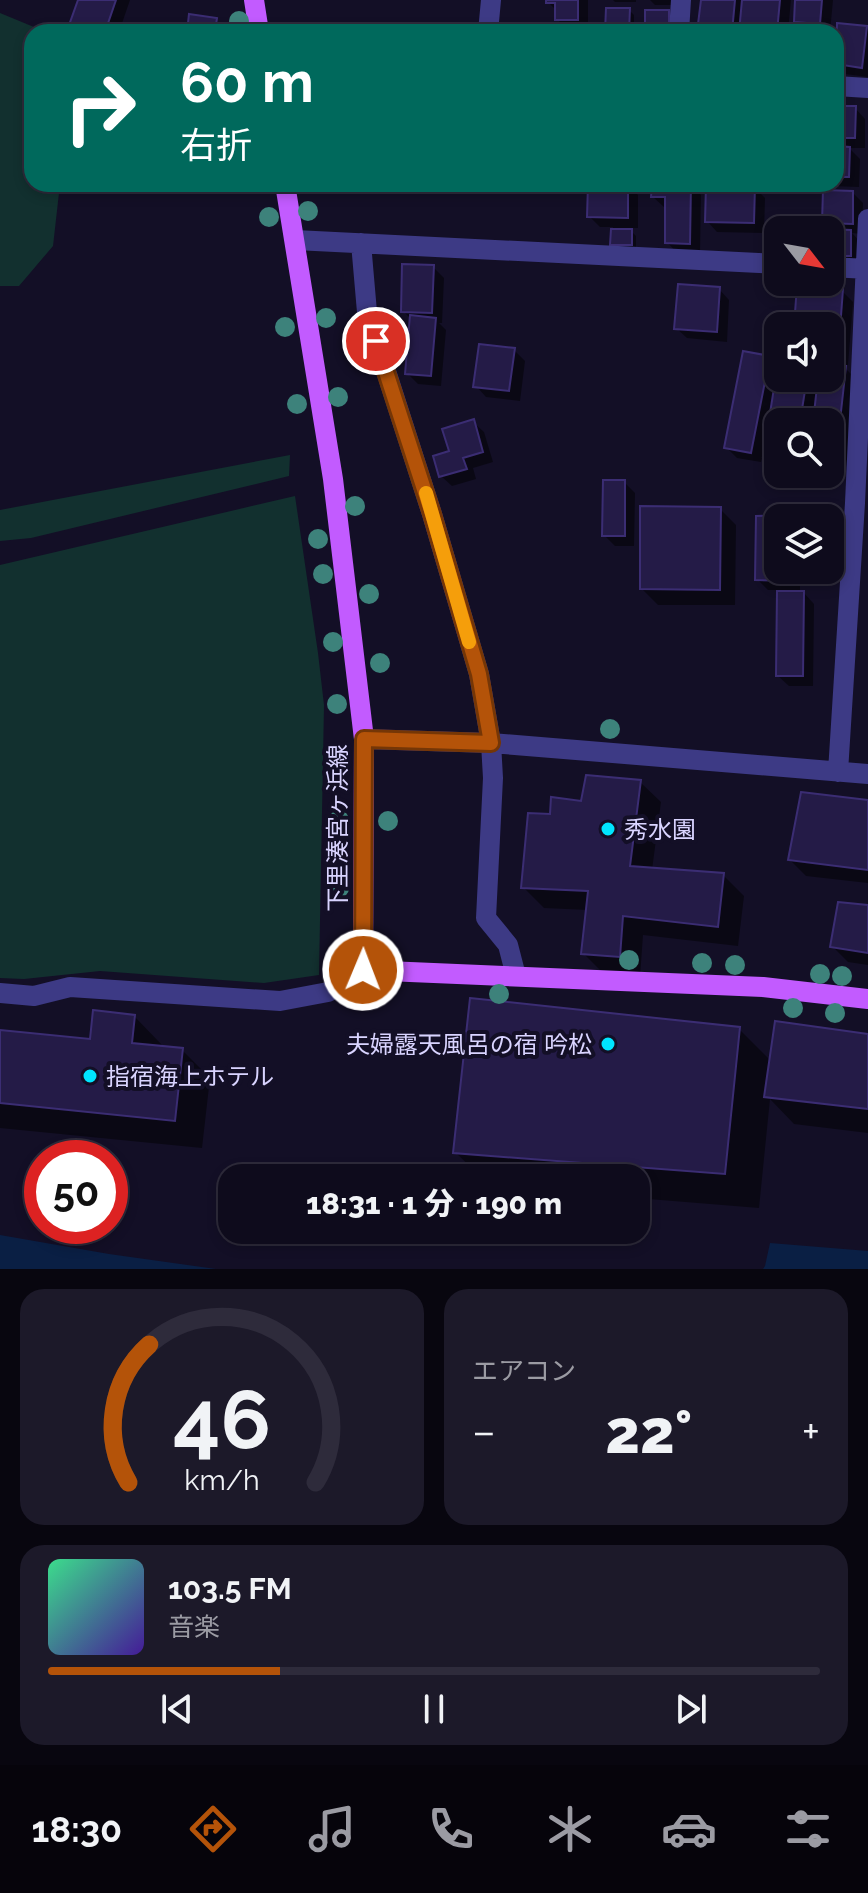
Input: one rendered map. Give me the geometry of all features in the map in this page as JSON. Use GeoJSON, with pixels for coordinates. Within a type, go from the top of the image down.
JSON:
{"type":"FeatureCollection","features":[{"type":"Feature","properties":{"kind":"main road"},"geometry":{"type":"LineString","coordinates":[[254,0],[258,24]]}},
{"type":"Feature","properties":{"kind":"main road","name":"下里湊宮ヶ浜線"},"geometry":{"type":"LineString","coordinates":[[286,192],[333,479],[364,739],[363,970]]}},
{"type":"Feature","properties":{"kind":"main road"},"geometry":{"type":"LineString","coordinates":[[363,970],[763,987],[868,999]]}},
{"type":"Feature","properties":{"kind":"street"},"geometry":{"type":"LineString","coordinates":[[489,24],[491,0]]}},
{"type":"Feature","properties":{"kind":"street"},"geometry":{"type":"LineString","coordinates":[[680,24],[681,0]]}},
{"type":"Feature","properties":{"kind":"street"},"geometry":{"type":"LineString","coordinates":[[844,86],[868,88]]}},
{"type":"Feature","properties":{"kind":"street"},"geometry":{"type":"LineString","coordinates":[[838,772],[861,505],[868,219]]}},
{"type":"Feature","properties":{"kind":"street"},"geometry":{"type":"LineString","coordinates":[[295,240],[764,263]]}},
{"type":"Feature","properties":{"kind":"street"},"geometry":{"type":"LineString","coordinates":[[361,243],[367,312],[432,514],[474,660],[491,743],[493,778],[486,918],[508,945],[516,976]]}},
{"type":"Feature","properties":{"kind":"street"},"geometry":{"type":"LineString","coordinates":[[844,268],[866,269]]}},
{"type":"Feature","properties":{"kind":"street"},"geometry":{"type":"LineString","coordinates":[[364,739],[491,743],[868,774]]}},
{"type":"Feature","properties":{"kind":"street"},"geometry":{"type":"LineString","coordinates":[[0,993],[34,996],[70,987],[280,1001],[328,992],[363,970]]}},
{"type":"Feature","properties":{"kind":"green space"},"geometry":{"type":"Polygon","coordinates":[[[0,13],[27,24],[24,24],[24,192],[59,192],[53,246],[19,286],[0,286],[0,13]]]}},
{"type":"Feature","properties":{"kind":"green space"},"geometry":{"type":"Polygon","coordinates":[[[290,455],[289,476],[31,538],[0,541],[0,510],[290,455]]]}},
{"type":"Feature","properties":{"kind":"green space"},"geometry":{"type":"Polygon","coordinates":[[[295,496],[324,705],[319,975],[264,983],[100,971],[24,979],[0,978],[0,565],[295,496]]]}},
{"type":"Feature","properties":{"kind":"water"},"geometry":{"type":"Polygon","coordinates":[[[0,1235],[24,1239],[24,1244],[52,1244],[216,1269],[0,1269],[0,1235]]]}},
{"type":"Feature","properties":{"kind":"water"},"geometry":{"type":"Polygon","coordinates":[[[770,1243],[868,1251],[868,1269],[763,1269],[770,1243]]]}},
{"type":"Feature","properties":{"kind":"building"},"geometry":{"type":"Polygon","coordinates":[[[78,0],[116,0],[108,24],[69,24],[78,0]]]}},
{"type":"Feature","properties":{"kind":"building"},"geometry":{"type":"Polygon","coordinates":[[[546,0],[578,0],[578,20],[555,20],[555,3],[546,3],[546,0]]]}},
{"type":"Feature","properties":{"kind":"building"},"geometry":{"type":"Polygon","coordinates":[[[701,0],[735,0],[733,24],[698,24],[701,0]]]}},
{"type":"Feature","properties":{"kind":"building"},"geometry":{"type":"Polygon","coordinates":[[[742,0],[780,0],[778,24],[740,24],[742,0]]]}},
{"type":"Feature","properties":{"kind":"building"},"geometry":{"type":"Polygon","coordinates":[[[795,0],[822,0],[820,24],[794,22],[795,0]]]}},
{"type":"Feature","properties":{"kind":"building"},"geometry":{"type":"Polygon","coordinates":[[[606,8],[630,8],[629,24],[605,24],[606,8]]]}},
{"type":"Feature","properties":{"kind":"building"},"geometry":{"type":"Polygon","coordinates":[[[645,10],[669,10],[669,24],[645,24],[645,10]]]}},
{"type":"Feature","properties":{"kind":"building"},"geometry":{"type":"Polygon","coordinates":[[[189,14],[217,18],[216,24],[188,24],[189,14]]]}},
{"type":"Feature","properties":{"kind":"building"},"geometry":{"type":"Polygon","coordinates":[[[837,23],[867,26],[862,68],[844,65],[844,24],[837,23]]]}},
{"type":"Feature","properties":{"kind":"building"},"geometry":{"type":"Polygon","coordinates":[[[844,106],[856,106],[855,138],[844,138],[844,106]]]}},
{"type":"Feature","properties":{"kind":"building"},"geometry":{"type":"Polygon","coordinates":[[[844,147],[850,147],[849,177],[844,177],[844,147]]]}},
{"type":"Feature","properties":{"kind":"building"},"geometry":{"type":"Polygon","coordinates":[[[853,191],[853,224],[844,224],[844,216],[822,216],[823,192],[853,191]]]}},
{"type":"Feature","properties":{"kind":"building"},"geometry":{"type":"Polygon","coordinates":[[[588,192],[628,192],[628,218],[587,217],[588,192]]]}},
{"type":"Feature","properties":{"kind":"building"},"geometry":{"type":"Polygon","coordinates":[[[651,192],[691,192],[690,244],[665,243],[665,197],[651,197],[651,192]]]}},
{"type":"Feature","properties":{"kind":"building"},"geometry":{"type":"Polygon","coordinates":[[[706,192],[755,192],[754,223],[705,222],[706,192]]]}},
{"type":"Feature","properties":{"kind":"building"},"geometry":{"type":"Polygon","coordinates":[[[611,229],[632,229],[632,245],[610,245],[611,229]]]}},
{"type":"Feature","properties":{"kind":"building"},"geometry":{"type":"Polygon","coordinates":[[[844,230],[851,230],[851,256],[844,256],[844,230]]]}},
{"type":"Feature","properties":{"kind":"building"},"geometry":{"type":"Polygon","coordinates":[[[402,264],[434,265],[432,313],[401,312],[402,264]]]}},
{"type":"Feature","properties":{"kind":"building"},"geometry":{"type":"Polygon","coordinates":[[[678,284],[720,287],[717,332],[674,329],[678,284]]]}},
{"type":"Feature","properties":{"kind":"building"},"geometry":{"type":"Polygon","coordinates":[[[796,296],[842,296],[841,312],[795,312],[796,296]]]}},
{"type":"Feature","properties":{"kind":"building"},"geometry":{"type":"Polygon","coordinates":[[[410,315],[436,318],[431,376],[405,374],[410,315]]]}},
{"type":"Feature","properties":{"kind":"building"},"geometry":{"type":"Polygon","coordinates":[[[479,344],[515,348],[509,391],[473,387],[479,344]]]}},
{"type":"Feature","properties":{"kind":"building"},"geometry":{"type":"Polygon","coordinates":[[[743,351],[764,355],[764,387],[751,453],[724,448],[743,351]]]}},
{"type":"Feature","properties":{"kind":"building"},"geometry":{"type":"Polygon","coordinates":[[[773,392],[805,392],[802,408],[771,408],[773,392]]]}},
{"type":"Feature","properties":{"kind":"building"},"geometry":{"type":"Polygon","coordinates":[[[816,392],[843,392],[841,408],[815,408],[816,392]]]}},
{"type":"Feature","properties":{"kind":"building"},"geometry":{"type":"Polygon","coordinates":[[[474,419],[483,452],[463,458],[467,469],[439,477],[433,456],[449,451],[442,429],[474,419]]]}},
{"type":"Feature","properties":{"kind":"building"},"geometry":{"type":"Polygon","coordinates":[[[603,480],[625,480],[625,536],[602,536],[603,480]]]}},
{"type":"Feature","properties":{"kind":"building"},"geometry":{"type":"Polygon","coordinates":[[[640,506],[721,507],[720,590],[640,589],[640,506]]]}},
{"type":"Feature","properties":{"kind":"building"},"geometry":{"type":"Polygon","coordinates":[[[756,516],[764,516],[764,580],[755,580],[756,516]]]}},
{"type":"Feature","properties":{"kind":"building"},"geometry":{"type":"Polygon","coordinates":[[[777,591],[804,591],[803,676],[776,676],[777,591]]]}},
{"type":"Feature","properties":{"kind":"building"},"geometry":{"type":"Polygon","coordinates":[[[586,775],[641,780],[630,866],[724,873],[718,927],[623,916],[620,957],[581,954],[588,891],[521,888],[528,813],[550,814],[551,797],[581,801],[586,775]]]}},
{"type":"Feature","properties":{"kind":"building"},"geometry":{"type":"Polygon","coordinates":[[[801,792],[868,800],[868,870],[788,860],[801,792]]]}},
{"type":"Feature","properties":{"kind":"building"},"geometry":{"type":"Polygon","coordinates":[[[838,902],[868,905],[868,953],[830,947],[838,902]]]}},
{"type":"Feature","properties":{"kind":"building","name":"夫婦露天風呂の宿 吟松"},"geometry":{"type":"Polygon","coordinates":[[[470,998],[740,1027],[725,1174],[650,1168],[650,1164],[595,1164],[453,1153],[470,998]]]}},
{"type":"Feature","properties":{"kind":"building","name":"指宿海上ホテル"},"geometry":{"type":"Polygon","coordinates":[[[93,1010],[135,1015],[132,1043],[183,1048],[175,1121],[0,1103],[0,1030],[90,1039],[93,1010]]]}},
{"type":"Feature","properties":{"kind":"building"},"geometry":{"type":"Polygon","coordinates":[[[775,1021],[868,1034],[868,1109],[764,1097],[775,1021]]]}},
{"type":"Feature","properties":{"kind":"slow traffic"},"geometry":{"type":"LineString","coordinates":[[426,493],[469,642]]}},
{"type":"Feature","properties":{"kind":"place","name":"秀水園"},"geometry":{"type":"Point","coordinates":[608,829]}},
{"type":"Feature","properties":{"kind":"place","name":"夫婦露天風呂の宿 吟松"},"geometry":{"type":"Point","coordinates":[608,1044]}},
{"type":"Feature","properties":{"kind":"place","name":"指宿海上ホテル"},"geometry":{"type":"Point","coordinates":[90,1076]}},
{"type":"Feature","properties":{"kind":"route"},"geometry":{"type":"LineString","coordinates":[[363,970],[364,739],[491,743],[479,674],[376,341]]}}]}
